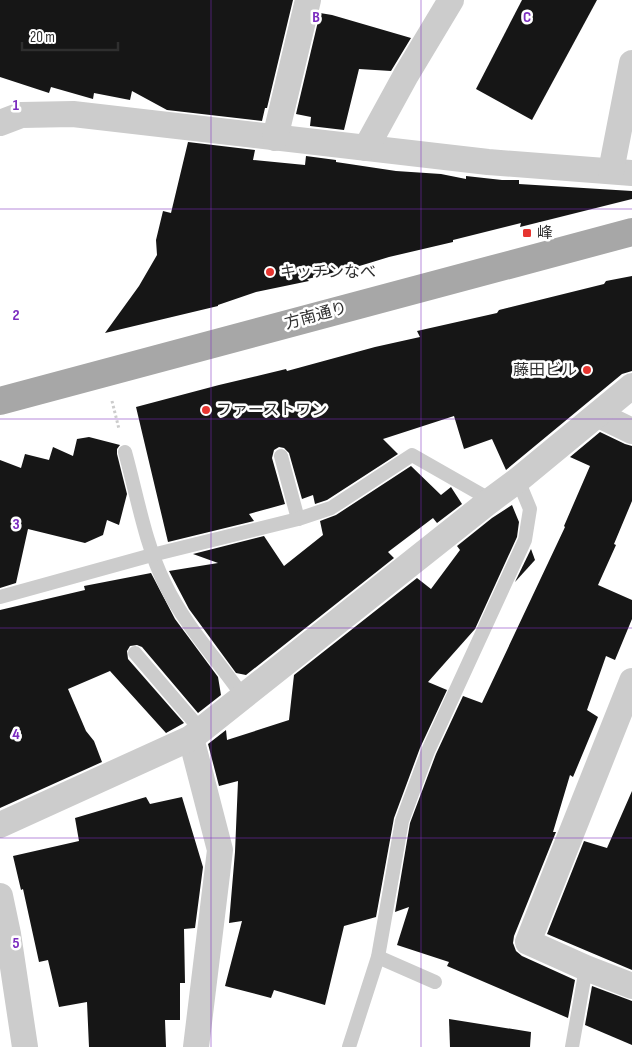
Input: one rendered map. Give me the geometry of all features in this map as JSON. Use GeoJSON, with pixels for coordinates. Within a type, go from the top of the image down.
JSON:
{"type":"FeatureCollection","features":[{"type":"Feature","properties":{"kind":"main road","name":"方南通り"},"geometry":{"type":"LineString","coordinates":[[0,401],[632,232]]}},
{"type":"Feature","properties":{"kind":"street"},"geometry":{"type":"LineString","coordinates":[[275,138],[308,0]]}},
{"type":"Feature","properties":{"kind":"street"},"geometry":{"type":"LineString","coordinates":[[366,148],[450,0]]}},
{"type":"Feature","properties":{"kind":"street"},"geometry":{"type":"LineString","coordinates":[[0,123],[21,116],[73,114],[488,162],[622,172],[632,63]]}},
{"type":"Feature","properties":{"kind":"street"},"geometry":{"type":"LineString","coordinates":[[0,825],[196,734],[518,480],[632,386]]}},
{"type":"Feature","properties":{"kind":"street"},"geometry":{"type":"LineString","coordinates":[[599,415],[632,431]]}},
{"type":"Feature","properties":{"kind":"street"},"geometry":{"type":"LineString","coordinates":[[632,681],[528,942],[632,986]]}},
{"type":"Feature","properties":{"kind":"street"},"geometry":{"type":"LineString","coordinates":[[196,734],[220,850],[196,1047]]}},
{"type":"Feature","properties":{"kind":"street"},"geometry":{"type":"LineString","coordinates":[[0,896],[8,934],[25,1047]]}},
{"type":"Feature","properties":{"kind":"lane"},"geometry":{"type":"LineString","coordinates":[[125,452],[152,555],[165,584],[187,622],[244,698]]}},
{"type":"Feature","properties":{"kind":"lane"},"geometry":{"type":"LineString","coordinates":[[0,597],[152,555],[298,519],[331,508],[412,455],[491,500]]}},
{"type":"Feature","properties":{"kind":"lane"},"geometry":{"type":"LineString","coordinates":[[281,456],[298,519]]}},
{"type":"Feature","properties":{"kind":"lane"},"geometry":{"type":"LineString","coordinates":[[349,1047],[378,957],[402,821],[428,751],[525,540],[530,509],[518,480]]}},
{"type":"Feature","properties":{"kind":"lane"},"geometry":{"type":"LineString","coordinates":[[135,653],[196,734]]}},
{"type":"Feature","properties":{"kind":"lane"},"geometry":{"type":"LineString","coordinates":[[378,957],[435,982]]}},
{"type":"Feature","properties":{"kind":"lane"},"geometry":{"type":"LineString","coordinates":[[572,1047],[586,968]]}},
{"type":"Feature","properties":{"kind":"path"},"geometry":{"type":"LineString","coordinates":[[104,373],[125,452]]}},
{"type":"Feature","properties":{"kind":"building"},"geometry":{"type":"Polygon","coordinates":[[[0,0],[293,0],[267,108],[265,108],[262,121],[167,110],[132,91],[130,100],[94,93],[93,99],[51,87],[49,93],[0,77],[0,0]]]}},
{"type":"Feature","properties":{"kind":"building"},"geometry":{"type":"Polygon","coordinates":[[[522,0],[597,0],[532,120],[476,89],[522,0]]]}},
{"type":"Feature","properties":{"kind":"building"},"geometry":{"type":"Polygon","coordinates":[[[320,13],[411,38],[391,71],[359,69],[344,130],[310,126],[311,117],[296,114],[320,13]]]}},
{"type":"Feature","properties":{"kind":"building"},"geometry":{"type":"Polygon","coordinates":[[[188,142],[255,150],[253,160],[305,165],[306,156],[396,171],[441,174],[466,179],[466,176],[519,180],[519,184],[632,191],[632,199],[520,227],[521,223],[453,240],[453,242],[307,279],[309,281],[256,292],[218,306],[105,333],[139,286],[157,255],[156,240],[163,211],[171,213],[188,142]]]}},
{"type":"Feature","properties":{"kind":"building"},"geometry":{"type":"Polygon","coordinates":[[[632,276],[632,371],[622,374],[506,470],[492,439],[464,449],[454,416],[383,439],[398,454],[327,500],[315,504],[313,495],[302,499],[289,453],[284,448],[279,447],[274,450],[272,458],[285,504],[249,514],[254,521],[168,542],[136,407],[420,337],[417,331],[497,313],[499,310],[604,284],[606,281],[632,276]]]}},
{"type":"Feature","properties":{"kind":"building"},"geometry":{"type":"Polygon","coordinates":[[[600,432],[632,446],[632,501],[614,544],[616,545],[598,585],[632,600],[632,619],[615,660],[606,656],[587,710],[598,717],[573,777],[570,775],[553,832],[556,832],[514,936],[513,943],[516,951],[522,956],[575,980],[568,1018],[447,966],[449,962],[397,945],[409,907],[395,912],[410,823],[436,754],[463,696],[482,703],[565,527],[590,466],[570,457],[600,432]]]}},
{"type":"Feature","properties":{"kind":"building"},"geometry":{"type":"Polygon","coordinates":[[[89,437],[120,445],[117,449],[117,454],[127,494],[119,525],[107,520],[103,535],[85,543],[28,529],[16,583],[0,588],[0,460],[21,468],[25,454],[49,460],[53,447],[73,456],[77,439],[89,437]]]}},
{"type":"Feature","properties":{"kind":"building"},"geometry":{"type":"Polygon","coordinates":[[[411,466],[441,495],[451,487],[462,504],[437,523],[433,518],[388,552],[394,558],[246,675],[236,673],[189,609],[169,571],[218,563],[193,554],[264,536],[284,566],[323,535],[320,521],[336,515],[411,466]]]}},
{"type":"Feature","properties":{"kind":"building"},"geometry":{"type":"Polygon","coordinates":[[[512,505],[519,522],[517,537],[475,629],[428,682],[447,690],[420,748],[394,818],[376,917],[344,926],[325,1005],[274,990],[271,998],[225,986],[242,921],[229,923],[238,781],[219,786],[208,744],[226,730],[227,740],[289,720],[294,675],[417,578],[431,589],[460,550],[457,546],[492,518],[512,505]]]}},
{"type":"Feature","properties":{"kind":"building"},"geometry":{"type":"Polygon","coordinates":[[[531,549],[535,560],[515,582],[531,549]]]}},
{"type":"Feature","properties":{"kind":"building"},"geometry":{"type":"Polygon","coordinates":[[[151,573],[175,619],[218,677],[221,695],[198,713],[142,647],[137,645],[130,646],[127,651],[128,659],[184,723],[166,733],[110,671],[68,689],[86,731],[94,741],[102,762],[0,808],[0,610],[85,590],[84,586],[151,573]]]}},
{"type":"Feature","properties":{"kind":"building"},"geometry":{"type":"Polygon","coordinates":[[[632,791],[632,970],[547,934],[584,841],[607,848],[632,791]]]}},
{"type":"Feature","properties":{"kind":"building"},"geometry":{"type":"Polygon","coordinates":[[[146,797],[150,804],[182,797],[203,867],[195,928],[184,929],[185,983],[180,983],[180,1020],[165,1020],[166,1047],[89,1047],[87,1002],[59,1007],[48,960],[39,962],[23,889],[21,890],[13,856],[79,841],[75,818],[146,797]]]}},
{"type":"Feature","properties":{"kind":"building"},"geometry":{"type":"Polygon","coordinates":[[[592,986],[632,1001],[632,1045],[585,1025],[592,986]]]}},
{"type":"Feature","properties":{"kind":"building"},"geometry":{"type":"Polygon","coordinates":[[[449,1019],[531,1032],[530,1047],[450,1047],[449,1019]]]}},
{"type":"Feature","properties":{"kind":"place","name":"峰"},"geometry":{"type":"Point","coordinates":[527,233]}},
{"type":"Feature","properties":{"kind":"place","name":"キッチンなべ"},"geometry":{"type":"Point","coordinates":[270,272]}},
{"type":"Feature","properties":{"kind":"place","name":"藤田ビル"},"geometry":{"type":"Point","coordinates":[587,370]}},
{"type":"Feature","properties":{"kind":"place","name":"ファーストワン"},"geometry":{"type":"Point","coordinates":[206,410]}}]}
